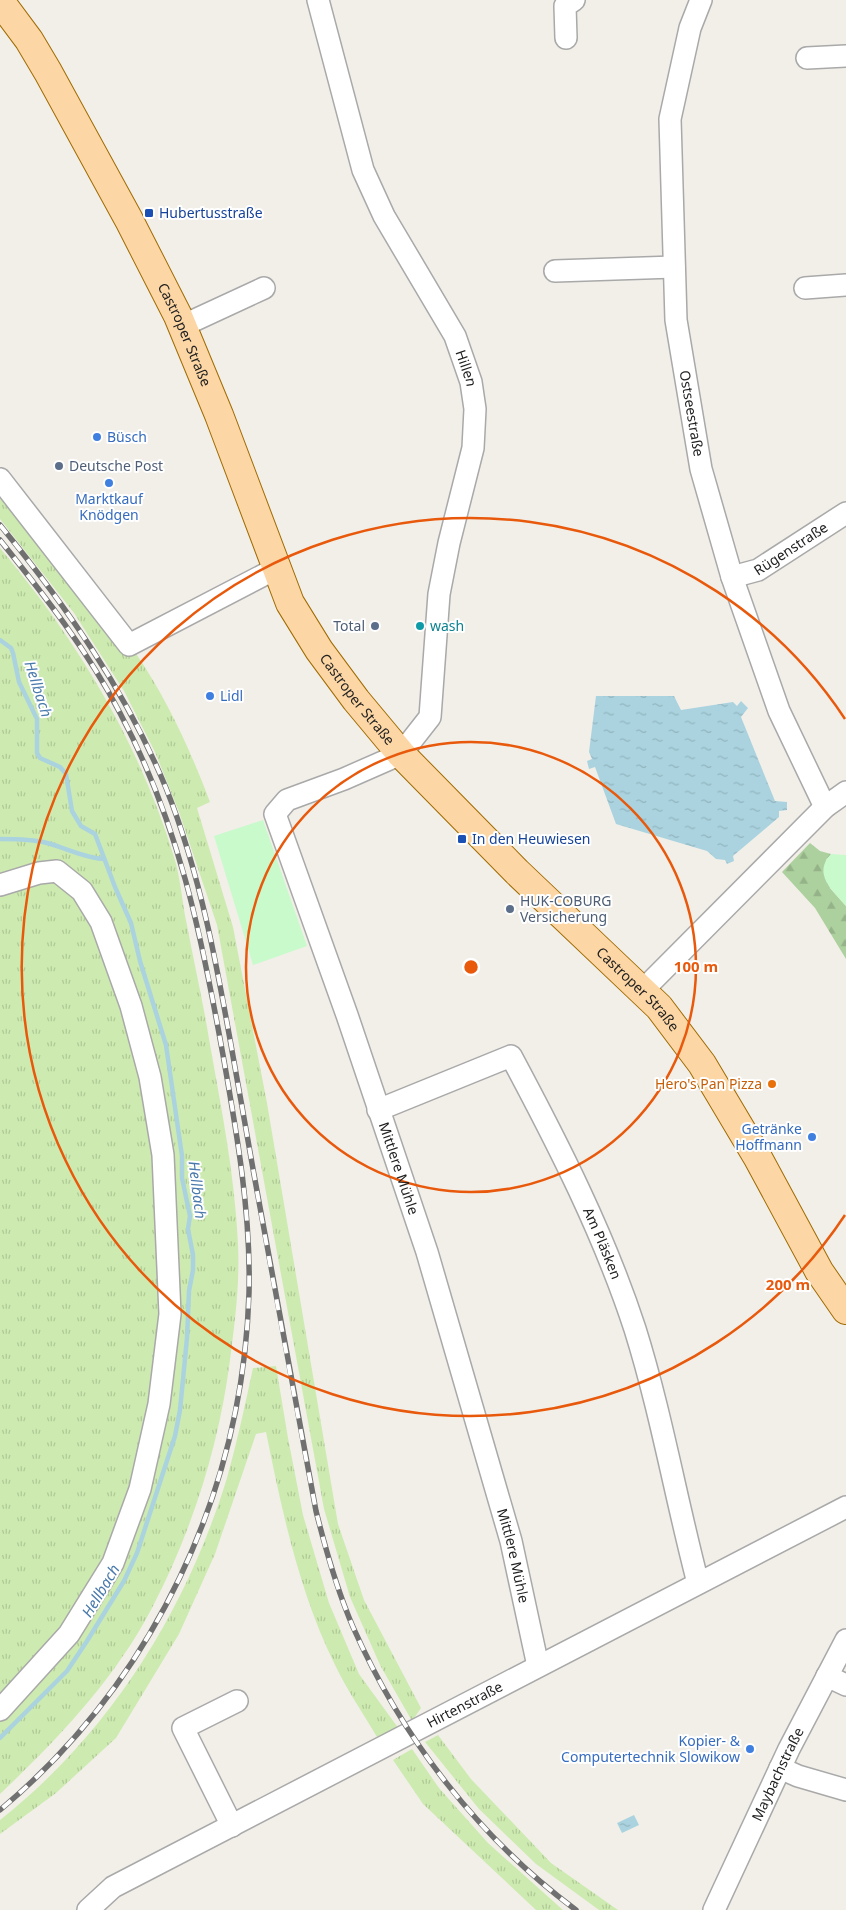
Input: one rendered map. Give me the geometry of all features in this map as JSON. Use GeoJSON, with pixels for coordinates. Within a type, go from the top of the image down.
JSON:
{"type":"FeatureCollection","features":[{"type":"Feature","properties":{"kind":"main road","name":"Castroper Straße"},"geometry":{"type":"LineString","coordinates":[[0,1],[29,40],[48,72],[126,214],[182,326],[219,415],[290,603],[318,650],[401,754],[517,872],[659,1007],[702,1064],[758,1158],[819,1271],[846,1310]]}},
{"type":"Feature","properties":{"kind":"street","name":"Hillen"},"geometry":{"type":"LineString","coordinates":[[318,0],[363,170],[384,216],[455,336],[471,382],[475,409],[473,448],[449,543],[439,594],[430,717],[401,754]]}},
{"type":"Feature","properties":{"kind":"street"},"geometry":{"type":"LineString","coordinates":[[566,38],[565,6],[574,0]]}},
{"type":"Feature","properties":{"kind":"street","name":"Ostseestraße"},"geometry":{"type":"LineString","coordinates":[[701,0],[690,28],[670,119],[676,320],[701,469],[732,577],[780,711],[825,807]]}},
{"type":"Feature","properties":{"kind":"street"},"geometry":{"type":"LineString","coordinates":[[807,58],[846,56]]}},
{"type":"Feature","properties":{"kind":"street"},"geometry":{"type":"LineString","coordinates":[[555,271],[674,267]]}},
{"type":"Feature","properties":{"kind":"street"},"geometry":{"type":"LineString","coordinates":[[805,288],[846,285]]}},
{"type":"Feature","properties":{"kind":"street"},"geometry":{"type":"LineString","coordinates":[[182,326],[264,288]]}},
{"type":"Feature","properties":{"kind":"street"},"geometry":{"type":"LineString","coordinates":[[0,479],[129,645],[277,568]]}},
{"type":"Feature","properties":{"kind":"street","name":"Rügenstraße"},"geometry":{"type":"LineString","coordinates":[[732,577],[758,570],[846,513]]}},
{"type":"Feature","properties":{"kind":"street","name":"Mittlere Mühle"},"geometry":{"type":"LineString","coordinates":[[401,754],[344,779],[287,800],[275,814],[347,1015],[427,1252],[506,1525],[538,1666]]}},
{"type":"Feature","properties":{"kind":"street"},"geometry":{"type":"LineString","coordinates":[[642,991],[825,807],[846,792]]}},
{"type":"Feature","properties":{"kind":"street"},"geometry":{"type":"LineString","coordinates":[[0,885],[39,873],[57,871],[82,891],[101,922],[131,1006],[150,1077],[163,1155],[170,1314],[159,1404],[140,1489],[113,1563],[69,1634],[0,1710]]}},
{"type":"Feature","properties":{"kind":"street","name":"Am Pläsken"},"geometry":{"type":"LineString","coordinates":[[378,1110],[511,1056],[560,1149],[605,1249],[634,1328],[654,1396],[698,1583]]}},
{"type":"Feature","properties":{"kind":"street","name":"Hirtenstraße"},"geometry":{"type":"LineString","coordinates":[[88,1910],[113,1887],[846,1507]]}},
{"type":"Feature","properties":{"kind":"street","name":"Maybachstraße"},"geometry":{"type":"LineString","coordinates":[[714,1910],[780,1768],[846,1640]]}},
{"type":"Feature","properties":{"kind":"street"},"geometry":{"type":"LineString","coordinates":[[827,1676],[846,1685]]}},
{"type":"Feature","properties":{"kind":"street"},"geometry":{"type":"LineString","coordinates":[[232,1826],[183,1728],[237,1701]]}},
{"type":"Feature","properties":{"kind":"street"},"geometry":{"type":"LineString","coordinates":[[780,1768],[798,1776],[846,1790]]}},
{"type":"Feature","properties":{"kind":"green space"},"geometry":{"type":"Polygon","coordinates":[[[0,489],[135,652],[177,725],[210,802],[197,808],[233,927],[267,1103],[338,1524],[364,1600],[421,1708],[412,1721],[380,1665],[350,1597],[324,1509],[217,925],[179,812],[155,752],[124,691],[74,613],[0,519],[0,489]]]}},
{"type":"Feature","properties":{"kind":"green space"},"geometry":{"type":"Polygon","coordinates":[[[0,548],[55,619],[103,694],[143,773],[160,814],[174,857],[227,1141],[236,1218],[238,1288],[230,1360],[219,1424],[202,1487],[180,1549],[166,1579],[137,1634],[103,1684],[64,1730],[0,1794],[0,548]]]}},
{"type":"Feature","properties":{"kind":"green space"},"geometry":{"type":"Polygon","coordinates":[[[263,820],[307,946],[253,965],[214,836],[263,820]]]}},
{"type":"Feature","properties":{"kind":"green space"},"geometry":{"type":"Polygon","coordinates":[[[810,843],[820,851],[831,854],[826,860],[830,888],[846,906],[846,959],[815,908],[782,872],[810,843]]]}},
{"type":"Feature","properties":{"kind":"green space"},"geometry":{"type":"Polygon","coordinates":[[[831,854],[846,855],[846,906],[826,882],[824,868],[831,854]]]}},
{"type":"Feature","properties":{"kind":"green space"},"geometry":{"type":"Polygon","coordinates":[[[276,1366],[303,1515],[329,1603],[359,1674],[399,1729],[377,1737],[335,1665],[311,1609],[293,1551],[266,1432],[256,1434],[215,1554],[179,1634],[116,1738],[56,1793],[0,1834],[0,1820],[40,1786],[76,1749],[109,1709],[139,1666],[166,1622],[190,1575],[210,1527],[227,1478],[253,1368],[276,1366]]]}},
{"type":"Feature","properties":{"kind":"green space"},"geometry":{"type":"Polygon","coordinates":[[[438,1735],[471,1779],[551,1863],[618,1910],[599,1910],[536,1864],[479,1809],[425,1742],[438,1735]]]}},
{"type":"Feature","properties":{"kind":"green space"},"geometry":{"type":"Polygon","coordinates":[[[412,1749],[439,1788],[488,1843],[563,1910],[536,1910],[423,1804],[393,1760],[412,1749]]]}},
{"type":"Feature","properties":{"kind":"water"},"geometry":{"type":"Polygon","coordinates":[[[596,696],[674,696],[681,710],[733,702],[737,706],[741,701],[748,708],[741,717],[775,801],[787,802],[787,810],[779,811],[779,817],[733,856],[734,861],[727,864],[725,860],[716,859],[707,851],[616,824],[595,767],[589,769],[587,761],[592,759],[589,752],[596,696]]]}},
{"type":"Feature","properties":{"kind":"water"},"geometry":{"type":"Polygon","coordinates":[[[634,1815],[639,1825],[622,1833],[617,1823],[634,1815]]]}},
{"type":"Feature","properties":{"kind":"waterway","name":"Hellbach"},"geometry":{"type":"LineString","coordinates":[[0,640],[11,648],[19,682],[37,719],[37,753],[40,758],[60,767],[66,774],[72,811],[81,826],[95,834],[131,923],[140,961],[166,1045],[182,1156],[182,1178],[190,1216],[188,1229],[193,1255],[180,1410],[175,1436],[137,1553],[124,1581],[67,1671],[0,1738]]}},
{"type":"Feature","properties":{"kind":"waterway"},"geometry":{"type":"LineString","coordinates":[[0,839],[41,842],[82,855],[104,859]]}},
{"type":"Feature","properties":{"kind":"railway"},"geometry":{"type":"LineString","coordinates":[[0,525],[48,587],[93,650],[150,752],[180,826],[202,903],[219,982],[316,1511],[332,1570],[353,1627],[395,1708],[447,1783],[507,1851],[576,1910]]}},
{"type":"Feature","properties":{"kind":"railway"},"geometry":{"type":"LineString","coordinates":[[0,540],[80,646],[107,690],[140,755],[158,796],[173,838],[196,922],[223,1055],[242,1174],[249,1263],[249,1293],[243,1367],[229,1439],[208,1510],[180,1578],[144,1642],[103,1703],[54,1759],[0,1810]]}},
{"type":"Feature","properties":{"kind":"place","name":"Hubertusstraße"},"geometry":{"type":"Point","coordinates":[149,213]}},
{"type":"Feature","properties":{"kind":"place","name":"Büsch"},"geometry":{"type":"Point","coordinates":[97,437]}},
{"type":"Feature","properties":{"kind":"place","name":"Deutsche Post"},"geometry":{"type":"Point","coordinates":[59,466]}},
{"type":"Feature","properties":{"kind":"place","name":"Marktkauf Knödgen"},"geometry":{"type":"Point","coordinates":[109,483]}},
{"type":"Feature","properties":{"kind":"place","name":"Total"},"geometry":{"type":"Point","coordinates":[375,626]}},
{"type":"Feature","properties":{"kind":"place","name":"wash"},"geometry":{"type":"Point","coordinates":[420,626]}},
{"type":"Feature","properties":{"kind":"place","name":"Lidl"},"geometry":{"type":"Point","coordinates":[210,696]}},
{"type":"Feature","properties":{"kind":"place","name":"In den Heuwiesen"},"geometry":{"type":"Point","coordinates":[462,839]}},
{"type":"Feature","properties":{"kind":"place","name":"HUK-COBURG Versicherung"},"geometry":{"type":"Point","coordinates":[510,909]}},
{"type":"Feature","properties":{"kind":"place","name":"Hero's Pan Pizza"},"geometry":{"type":"Point","coordinates":[772,1084]}},
{"type":"Feature","properties":{"kind":"place","name":"Getränke Hoffmann"},"geometry":{"type":"Point","coordinates":[812,1137]}},
{"type":"Feature","properties":{"kind":"place","name":"Kopier- & Computertechnik Slowikow"},"geometry":{"type":"Point","coordinates":[750,1749]}}]}
